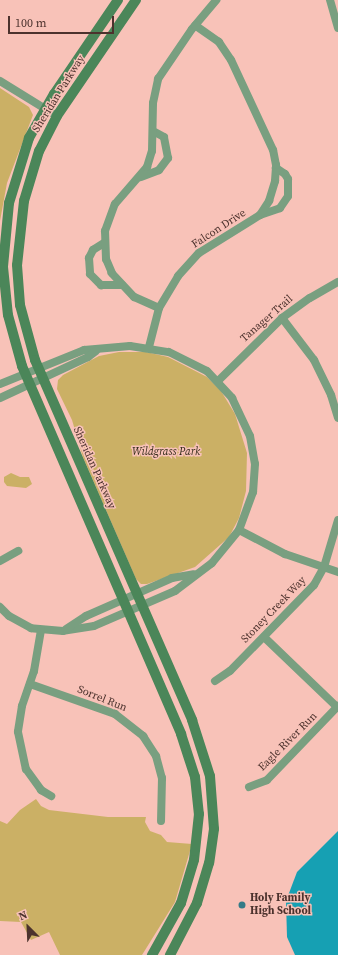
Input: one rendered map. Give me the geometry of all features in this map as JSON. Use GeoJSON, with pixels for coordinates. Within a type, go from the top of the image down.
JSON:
{"type":"FeatureCollection","features":[{"type":"Feature","properties":{"kind":"main road","name":"Sheridan Parkway"},"geometry":{"type":"LineString","coordinates":[[118,0],[45,109],[30,138],[16,175],[5,228],[3,266],[7,311],[25,374],[187,749],[198,802],[197,842],[190,879],[175,915],[152,955]]}},
{"type":"Feature","properties":{"kind":"main road","name":"Sheridan Parkway"},"geometry":{"type":"LineString","coordinates":[[134,1],[57,116],[30,176],[18,235],[17,265],[20,305],[38,368],[199,738],[210,776],[214,802],[213,841],[205,880],[192,915],[170,955]]}},
{"type":"Feature","properties":{"kind":"street"},"geometry":{"type":"LineString","coordinates":[[158,308],[134,297],[122,285],[106,259],[104,243],[108,218],[115,204],[141,176],[152,151],[154,132],[153,103],[158,80],[195,25],[216,0]]}},
{"type":"Feature","properties":{"kind":"street"},"geometry":{"type":"LineString","coordinates":[[330,0],[338,28]]}},
{"type":"Feature","properties":{"kind":"street","name":"Falcon Drive"},"geometry":{"type":"LineString","coordinates":[[195,25],[219,42],[231,60],[273,150],[276,168],[269,201],[260,215]]}},
{"type":"Feature","properties":{"kind":"street"},"geometry":{"type":"LineString","coordinates":[[0,81],[57,116]]}},
{"type":"Feature","properties":{"kind":"street"},"geometry":{"type":"LineString","coordinates":[[141,176],[159,170],[168,158],[164,137],[154,132]]}},
{"type":"Feature","properties":{"kind":"street","name":"Falcon Drive"},"geometry":{"type":"LineString","coordinates":[[149,347],[158,308],[178,276],[200,253],[260,215],[280,208],[288,196],[288,179],[285,174],[276,168]]}},
{"type":"Feature","properties":{"kind":"street"},"geometry":{"type":"LineString","coordinates":[[104,243],[93,250],[89,258],[90,274],[101,286],[122,285]]}},
{"type":"Feature","properties":{"kind":"street","name":"Tanager Trail"},"geometry":{"type":"LineString","coordinates":[[218,381],[282,318],[310,298],[338,282]]}},
{"type":"Feature","properties":{"kind":"street"},"geometry":{"type":"LineString","coordinates":[[282,318],[314,360],[334,393],[338,418]]}},
{"type":"Feature","properties":{"kind":"street"},"geometry":{"type":"LineString","coordinates":[[0,384],[73,352],[96,351],[130,346],[149,347],[183,357],[218,381],[239,409],[254,451],[253,492],[239,530],[223,552],[175,591],[94,626],[62,630],[42,630],[20,623],[0,607]]}},
{"type":"Feature","properties":{"kind":"street"},"geometry":{"type":"LineString","coordinates":[[0,398],[88,357],[96,351]]}},
{"type":"Feature","properties":{"kind":"street","name":"Stoney Creek Way"},"geometry":{"type":"LineString","coordinates":[[215,681],[264,637],[314,585],[324,567],[338,520]]}},
{"type":"Feature","properties":{"kind":"street"},"geometry":{"type":"LineString","coordinates":[[239,530],[285,554],[338,572]]}},
{"type":"Feature","properties":{"kind":"street"},"geometry":{"type":"LineString","coordinates":[[0,561],[18,551]]}},
{"type":"Feature","properties":{"kind":"street"},"geometry":{"type":"LineString","coordinates":[[62,630],[172,578],[195,574]]}},
{"type":"Feature","properties":{"kind":"street"},"geometry":{"type":"LineString","coordinates":[[42,630],[30,684],[19,719],[19,744],[24,763],[33,781],[40,790],[52,796]]}},
{"type":"Feature","properties":{"kind":"street"},"geometry":{"type":"LineString","coordinates":[[264,637],[338,707]]}},
{"type":"Feature","properties":{"kind":"street","name":"Sorrel Run"},"geometry":{"type":"LineString","coordinates":[[30,684],[114,714],[144,736],[156,756],[162,778],[161,821]]}},
{"type":"Feature","properties":{"kind":"street","name":"Eagle River Run"},"geometry":{"type":"LineString","coordinates":[[249,788],[266,780],[338,707]]}},
{"type":"Feature","properties":{"kind":"green space"},"geometry":{"type":"Polygon","coordinates":[[[0,88],[29,107],[33,115],[7,183],[0,221],[0,88]]]}},
{"type":"Feature","properties":{"kind":"green space","name":"Wildgrass Park"},"geometry":{"type":"Polygon","coordinates":[[[119,352],[146,352],[168,357],[207,377],[221,391],[235,414],[247,453],[246,491],[239,518],[229,537],[195,567],[147,584],[141,584],[136,579],[83,457],[72,420],[57,389],[58,380],[63,375],[99,356],[119,352]]]}},
{"type":"Feature","properties":{"kind":"green space"},"geometry":{"type":"Polygon","coordinates":[[[11,473],[20,477],[29,477],[32,484],[26,488],[7,486],[4,482],[4,477],[11,473]]]}},
{"type":"Feature","properties":{"kind":"green space"},"geometry":{"type":"Polygon","coordinates":[[[36,799],[41,806],[49,810],[108,817],[146,817],[145,822],[150,831],[161,835],[167,842],[192,844],[175,902],[142,955],[60,955],[49,932],[31,940],[21,922],[0,921],[0,821],[7,824],[20,810],[36,799]]]}},
{"type":"Feature","properties":{"kind":"water"},"geometry":{"type":"Polygon","coordinates":[[[338,831],[338,955],[295,955],[287,937],[286,901],[297,872],[338,831]]]}},
{"type":"Feature","properties":{"kind":"place","name":"Holy Family High School"},"geometry":{"type":"Point","coordinates":[242,905]}}]}
